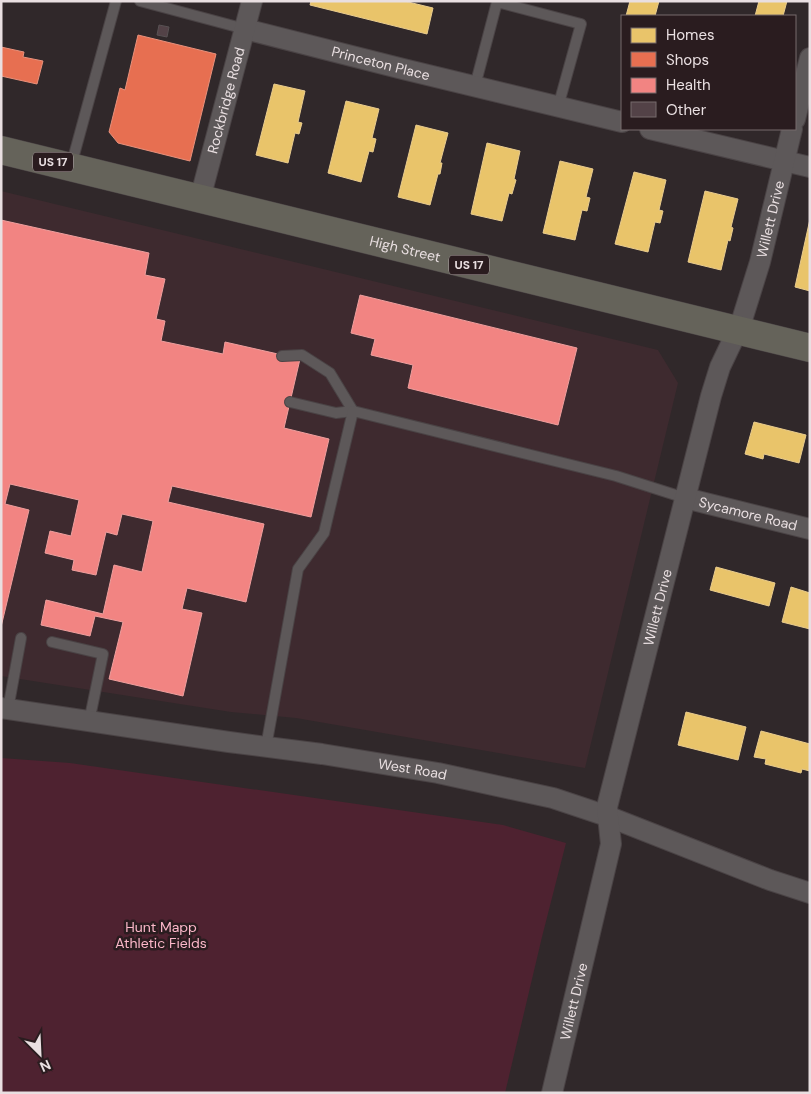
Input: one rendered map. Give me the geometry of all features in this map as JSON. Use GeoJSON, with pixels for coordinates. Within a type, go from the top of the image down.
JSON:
{"type":"FeatureCollection","features":[{"type":"Feature","properties":{"kind":"main road","name":"High Street"},"geometry":{"type":"LineString","coordinates":[[1,150],[810,348]]}},
{"type":"Feature","properties":{"kind":"street","name":"Rockbridge Road"},"geometry":{"type":"LineString","coordinates":[[200,199],[252,1]]}},
{"type":"Feature","properties":{"kind":"street","name":"Princeton Place"},"geometry":{"type":"LineString","coordinates":[[246,29],[621,122]]}},
{"type":"Feature","properties":{"kind":"street"},"geometry":{"type":"LineString","coordinates":[[796,115],[810,58]]}},
{"type":"Feature","properties":{"kind":"street"},"geometry":{"type":"LineString","coordinates":[[654,130],[810,167]]}},
{"type":"Feature","properties":{"kind":"street","name":"Willett Drive"},"geometry":{"type":"LineString","coordinates":[[552,1093],[611,844],[607,807],[720,367],[738,331],[760,262],[792,130]]}},
{"type":"Feature","properties":{"kind":"street","name":"Sycamore Road"},"geometry":{"type":"LineString","coordinates":[[686,498],[810,529]]}},
{"type":"Feature","properties":{"kind":"street","name":"West Road"},"geometry":{"type":"LineString","coordinates":[[5,709],[322,754],[438,773],[553,798],[607,816],[770,880],[810,893]]}},
{"type":"Feature","properties":{"kind":"lane"},"geometry":{"type":"LineString","coordinates":[[70,167],[116,1]]}},
{"type":"Feature","properties":{"kind":"lane","name":"Princeton Place"},"geometry":{"type":"LineString","coordinates":[[140,1],[246,29]]}},
{"type":"Feature","properties":{"kind":"lane"},"geometry":{"type":"LineString","coordinates":[[475,86],[497,2],[581,24],[558,106]]}},
{"type":"Feature","properties":{"kind":"lane"},"geometry":{"type":"LineString","coordinates":[[266,747],[298,569],[324,533],[353,411],[330,373],[302,355],[282,356]]}},
{"type":"Feature","properties":{"kind":"lane"},"geometry":{"type":"LineString","coordinates":[[290,402],[336,413],[353,411],[616,476],[686,498]]}},
{"type":"Feature","properties":{"kind":"lane"},"geometry":{"type":"LineString","coordinates":[[5,709],[22,638]]}},
{"type":"Feature","properties":{"kind":"lane"},"geometry":{"type":"LineString","coordinates":[[52,642],[103,654],[89,722]]}},
{"type":"Feature","properties":{"kind":"shaded area"},"geometry":{"type":"Polygon","coordinates":[[[1,191],[658,350],[678,383],[585,768],[296,718],[231,712],[1,676],[1,191]]]}},
{"type":"Feature","properties":{"kind":"green space","name":"Hunt Mapp Athletic Fields"},"geometry":{"type":"Polygon","coordinates":[[[1,758],[70,763],[503,825],[566,843],[505,1093],[1,1093],[1,758]]]}},
{"type":"Feature","properties":{"kind":"building: Homes"},"geometry":{"type":"Polygon","coordinates":[[[311,1],[404,1],[433,8],[427,34],[310,5],[311,1]]]}},
{"type":"Feature","properties":{"kind":"building: Homes"},"geometry":{"type":"Polygon","coordinates":[[[630,1],[659,1],[655,15],[626,15],[630,1]]]}},
{"type":"Feature","properties":{"kind":"building: Homes"},"geometry":{"type":"Polygon","coordinates":[[[759,1],[787,1],[783,15],[755,15],[759,1]]]}},
{"type":"Feature","properties":{"kind":"building: Homes"},"geometry":{"type":"Polygon","coordinates":[[[274,84],[305,91],[298,122],[302,123],[299,134],[295,133],[288,163],[256,155],[274,84]]]}},
{"type":"Feature","properties":{"kind":"building: Homes"},"geometry":{"type":"Polygon","coordinates":[[[346,101],[379,109],[372,138],[376,139],[373,152],[369,151],[361,182],[328,173],[346,101]]]}},
{"type":"Feature","properties":{"kind":"building: Homes"},"geometry":{"type":"Polygon","coordinates":[[[416,125],[448,133],[440,163],[442,163],[440,174],[438,174],[430,205],[398,197],[416,125]]]}},
{"type":"Feature","properties":{"kind":"building: Homes"},"geometry":{"type":"Polygon","coordinates":[[[487,143],[520,151],[514,179],[516,180],[512,194],[509,193],[502,221],[471,214],[487,143]]]}},
{"type":"Feature","properties":{"kind":"building: Homes"},"geometry":{"type":"Polygon","coordinates":[[[560,161],[593,169],[586,197],[590,198],[587,211],[582,210],[575,240],[543,233],[560,161]]]}},
{"type":"Feature","properties":{"kind":"building: Homes"},"geometry":{"type":"Polygon","coordinates":[[[634,172],[666,180],[659,210],[663,211],[660,223],[655,222],[648,252],[615,244],[634,172]]]}},
{"type":"Feature","properties":{"kind":"building: Homes"},"geometry":{"type":"Polygon","coordinates":[[[705,191],[738,199],[731,227],[733,228],[730,241],[728,240],[721,270],[688,262],[705,191]]]}},
{"type":"Feature","properties":{"kind":"building: Homes"},"geometry":{"type":"Polygon","coordinates":[[[810,219],[810,291],[795,287],[810,219]]]}},
{"type":"Feature","properties":{"kind":"building: Homes"},"geometry":{"type":"Polygon","coordinates":[[[754,422],[806,435],[799,463],[764,454],[763,459],[745,454],[754,422]]]}},
{"type":"Feature","properties":{"kind":"building: Homes"},"geometry":{"type":"Polygon","coordinates":[[[716,567],[775,583],[769,606],[710,590],[716,567]]]}},
{"type":"Feature","properties":{"kind":"building: Homes"},"geometry":{"type":"Polygon","coordinates":[[[791,587],[810,593],[810,629],[782,622],[791,587]]]}},
{"type":"Feature","properties":{"kind":"building: Homes"},"geometry":{"type":"Polygon","coordinates":[[[686,712],[746,727],[738,760],[678,745],[686,712]]]}},
{"type":"Feature","properties":{"kind":"building: Homes"},"geometry":{"type":"Polygon","coordinates":[[[761,731],[810,744],[810,771],[802,769],[801,773],[765,764],[766,759],[754,757],[761,731]]]}},
{"type":"Feature","properties":{"kind":"building: Shops"},"geometry":{"type":"Polygon","coordinates":[[[138,35],[216,54],[190,161],[118,143],[109,132],[120,88],[125,90],[138,35]]]}},
{"type":"Feature","properties":{"kind":"building: Shops"},"geometry":{"type":"Polygon","coordinates":[[[1,47],[24,52],[23,57],[43,61],[37,84],[1,76],[1,47]]]}},
{"type":"Feature","properties":{"kind":"building: Health"},"geometry":{"type":"Polygon","coordinates":[[[1,220],[149,253],[145,275],[165,279],[156,319],[165,321],[161,341],[223,354],[225,342],[300,359],[284,428],[329,439],[311,517],[172,486],[168,502],[264,524],[246,602],[187,588],[182,609],[202,613],[183,696],[109,679],[123,622],[95,616],[90,636],[41,625],[46,600],[103,614],[114,565],[142,572],[153,521],[122,514],[117,535],[106,532],[96,575],[72,570],[74,560],[45,553],[50,531],[71,536],[79,500],[10,484],[5,504],[29,510],[1,627],[1,220]]]}},
{"type":"Feature","properties":{"kind":"building: Health"},"geometry":{"type":"Polygon","coordinates":[[[360,295],[577,348],[558,425],[408,388],[413,365],[371,355],[375,339],[351,333],[360,295]]]}},
{"type":"Feature","properties":{"kind":"building: Other"},"geometry":{"type":"Polygon","coordinates":[[[159,25],[169,27],[167,37],[157,35],[159,25]]]}}]}
